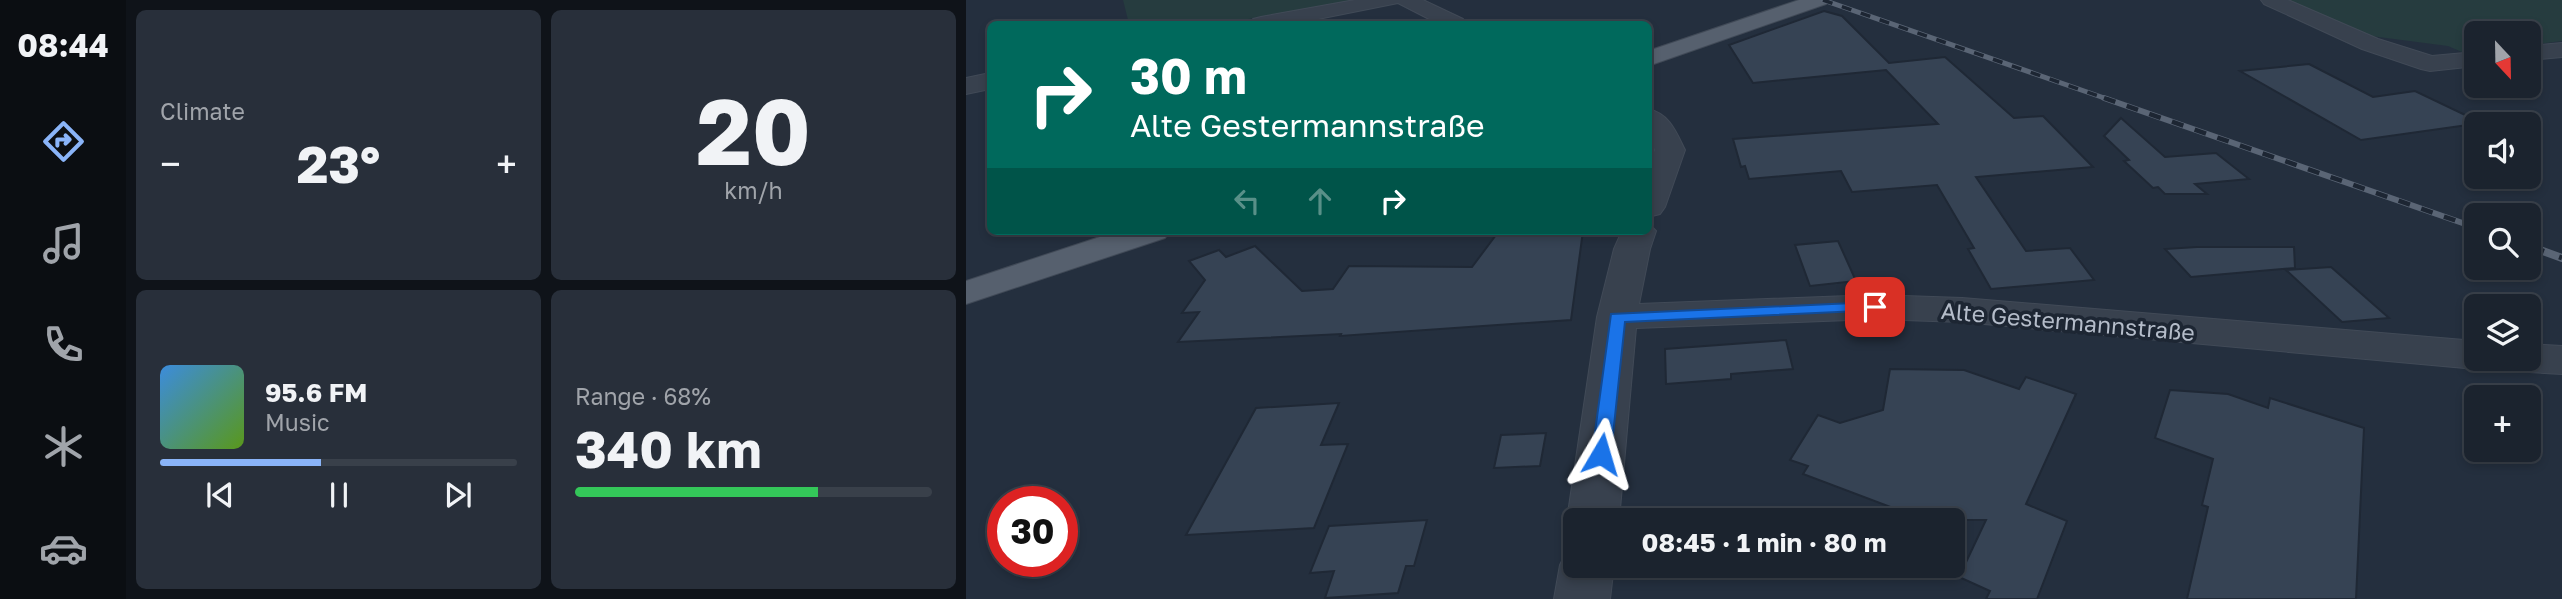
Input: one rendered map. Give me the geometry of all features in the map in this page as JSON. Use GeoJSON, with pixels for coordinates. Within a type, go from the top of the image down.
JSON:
{"type":"FeatureCollection","features":[{"type":"Feature","properties":{"kind":"main road"},"geometry":{"type":"LineString","coordinates":[[1652,59],[1819,0]]}},
{"type":"Feature","properties":{"kind":"main road"},"geometry":{"type":"LineString","coordinates":[[966,293],[1141,235]]}},
{"type":"Feature","properties":{"kind":"street"},"geometry":{"type":"LineString","coordinates":[[1277,21],[1389,0]]}},
{"type":"Feature","properties":{"kind":"street"},"geometry":{"type":"LineString","coordinates":[[1406,0],[1449,21]]}},
{"type":"Feature","properties":{"kind":"street"},"geometry":{"type":"LineString","coordinates":[[2271,0],[2370,44],[2430,64],[2464,60]]}},
{"type":"Feature","properties":{"kind":"street"},"geometry":{"type":"LineString","coordinates":[[2541,52],[2562,50]]}},
{"type":"Feature","properties":{"kind":"street"},"geometry":{"type":"LineString","coordinates":[[966,86],[987,82]]}},
{"type":"Feature","properties":{"kind":"street"},"geometry":{"type":"LineString","coordinates":[[1652,120],[1659,126],[1670,150],[1652,197]]}},
{"type":"Feature","properties":{"kind":"street"},"geometry":{"type":"LineString","coordinates":[[1594,508],[1617,317],[1637,235]]}},
{"type":"Feature","properties":{"kind":"street","name":"Alte Gestermannstraße"},"geometry":{"type":"LineString","coordinates":[[1617,317],[1875,307],[1962,310],[2464,354]]}},
{"type":"Feature","properties":{"kind":"street"},"geometry":{"type":"LineString","coordinates":[[2541,359],[2562,360]]}},
{"type":"Feature","properties":{"kind":"street"},"geometry":{"type":"LineString","coordinates":[[1582,599],[1585,578]]}},
{"type":"Feature","properties":{"kind":"green space"},"geometry":{"type":"Polygon","coordinates":[[[1123,0],[1354,1],[1237,21],[1128,21],[1123,0]]]}},
{"type":"Feature","properties":{"kind":"green space"},"geometry":{"type":"Polygon","coordinates":[[[2287,0],[2562,0],[2562,41],[2541,44],[2541,21],[2464,21],[2464,52],[2448,46],[2371,36],[2287,0]]]}},
{"type":"Feature","properties":{"kind":"building"},"geometry":{"type":"Polygon","coordinates":[[[1824,11],[1842,16],[1889,63],[1945,57],[2014,118],[2043,116],[2093,167],[1976,177],[2026,251],[2070,248],[2094,280],[1991,289],[1968,249],[1974,248],[1937,185],[1852,192],[1841,171],[1749,179],[1745,166],[1741,167],[1733,139],[1938,124],[1886,70],[1753,83],[1729,45],[1824,11]]]}},
{"type":"Feature","properties":{"kind":"building"},"geometry":{"type":"Polygon","coordinates":[[[2309,64],[2373,97],[2415,91],[2464,114],[2464,126],[2361,140],[2240,71],[2309,64]]]}},
{"type":"Feature","properties":{"kind":"building"},"geometry":{"type":"Polygon","coordinates":[[[2121,118],[2165,157],[2216,153],[2249,179],[2195,184],[2207,194],[2165,194],[2158,187],[2153,188],[2124,161],[2129,160],[2104,136],[2121,118]]]}},
{"type":"Feature","properties":{"kind":"building"},"geometry":{"type":"Polygon","coordinates":[[[1496,235],[1582,235],[1571,320],[1340,336],[1341,334],[1178,342],[1199,312],[1182,313],[1205,280],[1189,261],[1219,250],[1226,257],[1255,246],[1302,291],[1333,289],[1349,266],[1472,267],[1496,235]]]}},
{"type":"Feature","properties":{"kind":"building"},"geometry":{"type":"Polygon","coordinates":[[[1838,241],[1856,281],[1810,286],[1795,245],[1838,241]]]}},
{"type":"Feature","properties":{"kind":"building"},"geometry":{"type":"Polygon","coordinates":[[[2294,247],[2295,268],[2191,277],[2165,249],[2294,247]]]}},
{"type":"Feature","properties":{"kind":"building"},"geometry":{"type":"Polygon","coordinates":[[[2331,267],[2389,318],[2342,322],[2286,270],[2331,267]]]}},
{"type":"Feature","properties":{"kind":"building"},"geometry":{"type":"Polygon","coordinates":[[[1786,340],[1793,369],[1731,374],[1731,379],[1666,384],[1665,349],[1786,340]]]}},
{"type":"Feature","properties":{"kind":"building"},"geometry":{"type":"Polygon","coordinates":[[[1890,369],[1964,370],[2019,389],[2026,377],[2076,394],[2026,504],[2067,521],[2037,599],[1986,599],[1990,591],[1961,578],[1965,578],[1965,564],[1986,520],[1965,520],[1965,508],[1893,508],[1803,474],[1808,466],[1790,460],[1818,415],[1840,423],[1883,410],[1890,369]]]}},
{"type":"Feature","properties":{"kind":"building"},"geometry":{"type":"Polygon","coordinates":[[[2170,390],[2228,394],[2268,408],[2270,398],[2364,428],[2356,599],[2187,599],[2208,507],[2202,505],[2213,459],[2155,438],[2170,390]]]}},
{"type":"Feature","properties":{"kind":"building"},"geometry":{"type":"Polygon","coordinates":[[[1339,403],[1321,445],[1348,444],[1314,528],[1186,535],[1256,408],[1339,403]]]}},
{"type":"Feature","properties":{"kind":"building"},"geometry":{"type":"Polygon","coordinates":[[[1546,433],[1540,466],[1494,468],[1501,435],[1546,433]]]}},
{"type":"Feature","properties":{"kind":"building"},"geometry":{"type":"Polygon","coordinates":[[[1427,520],[1414,566],[1406,566],[1398,593],[1325,598],[1334,571],[1310,573],[1329,526],[1427,520]]]}},
{"type":"Feature","properties":{"kind":"railway"},"geometry":{"type":"LineString","coordinates":[[1823,0],[2110,100]]}},
{"type":"Feature","properties":{"kind":"railway"},"geometry":{"type":"LineString","coordinates":[[2104,98],[2464,224]]}},
{"type":"Feature","properties":{"kind":"railway"},"geometry":{"type":"LineString","coordinates":[[2541,250],[2562,258]]}},
{"type":"Feature","properties":{"kind":"route"},"geometry":{"type":"LineString","coordinates":[[1601,454],[1617,317],[1875,307]]}}]}
